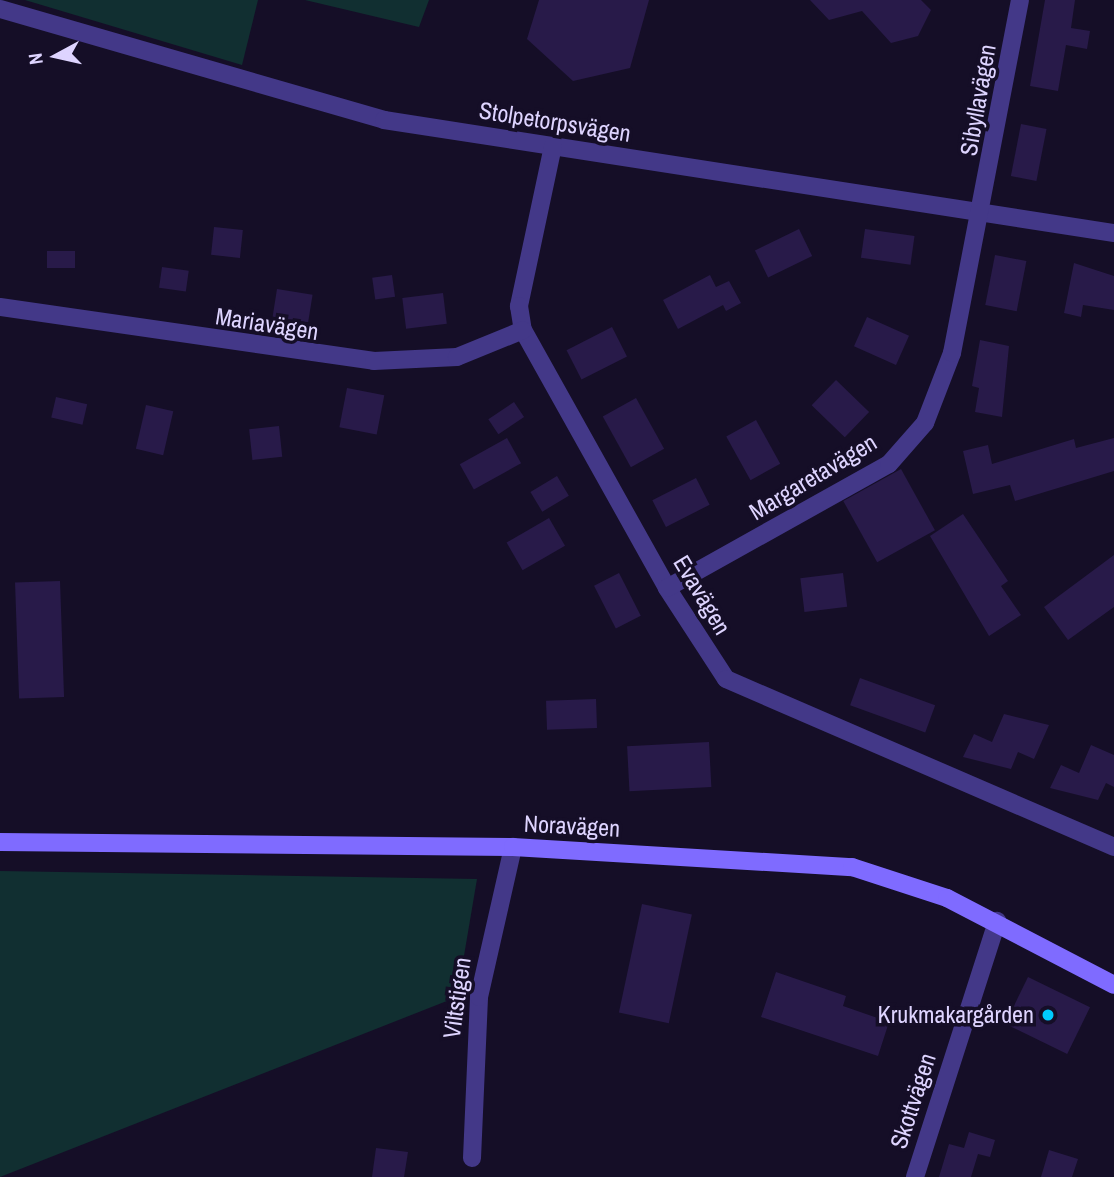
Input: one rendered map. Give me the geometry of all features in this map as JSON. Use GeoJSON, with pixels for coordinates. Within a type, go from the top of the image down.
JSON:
{"type":"FeatureCollection","features":[{"type":"Feature","properties":{"kind":"street","name":"Sibyllavägen"},"geometry":{"type":"LineString","coordinates":[[983,208],[1020,0]]}},
{"type":"Feature","properties":{"kind":"street","name":"Stolpetorpsvägen"},"geometry":{"type":"LineString","coordinates":[[0,9],[384,120],[983,208],[1114,233]]}},
{"type":"Feature","properties":{"kind":"street","name":"Evavägen"},"geometry":{"type":"LineString","coordinates":[[553,146],[519,306],[523,330],[667,588],[712,659],[737,685],[1114,847]]}},
{"type":"Feature","properties":{"kind":"street","name":"Margaretavägen"},"geometry":{"type":"LineString","coordinates":[[667,588],[850,488],[912,442],[941,394],[983,208]]}},
{"type":"Feature","properties":{"kind":"street","name":"Mariavägen"},"geometry":{"type":"LineString","coordinates":[[0,307],[374,362],[457,357],[523,330]]}},
{"type":"Feature","properties":{"kind":"street","name":"Noravägen"},"geometry":{"type":"LineString","coordinates":[[0,842],[513,847],[852,867],[997,921],[1114,985]]}},
{"type":"Feature","properties":{"kind":"street","name":"Viltstigen"},"geometry":{"type":"LineString","coordinates":[[472,1158],[479,997],[513,847]]}},
{"type":"Feature","properties":{"kind":"street","name":"Skottvägen"},"geometry":{"type":"LineString","coordinates":[[915,1177],[997,921]]}},
{"type":"Feature","properties":{"kind":"green space"},"geometry":{"type":"Polygon","coordinates":[[[25,0],[258,0],[242,65],[25,0]]]}},
{"type":"Feature","properties":{"kind":"green space"},"geometry":{"type":"Polygon","coordinates":[[[305,0],[429,0],[419,27],[305,0]]]}},
{"type":"Feature","properties":{"kind":"green space"},"geometry":{"type":"Polygon","coordinates":[[[0,871],[477,879],[457,997],[0,1177],[0,871]]]}},
{"type":"Feature","properties":{"kind":"building"},"geometry":{"type":"Polygon","coordinates":[[[539,0],[649,0],[630,68],[573,81],[527,39],[539,0]]]}},
{"type":"Feature","properties":{"kind":"building"},"geometry":{"type":"Polygon","coordinates":[[[810,0],[921,0],[931,10],[918,36],[891,43],[862,11],[829,20],[810,0]]]}},
{"type":"Feature","properties":{"kind":"building"},"geometry":{"type":"Polygon","coordinates":[[[1045,0],[1075,0],[1071,28],[1090,31],[1087,49],[1066,45],[1058,91],[1030,86],[1045,0]]]}},
{"type":"Feature","properties":{"kind":"building"},"geometry":{"type":"Polygon","coordinates":[[[1021,124],[1047,129],[1036,181],[1011,176],[1021,124]]]}},
{"type":"Feature","properties":{"kind":"building"},"geometry":{"type":"Polygon","coordinates":[[[214,227],[243,230],[240,258],[211,255],[214,227]]]}},
{"type":"Feature","properties":{"kind":"building"},"geometry":{"type":"Polygon","coordinates":[[[799,229],[812,256],[768,277],[755,250],[799,229]]]}},
{"type":"Feature","properties":{"kind":"building"},"geometry":{"type":"Polygon","coordinates":[[[865,229],[915,236],[910,265],[861,258],[865,229]]]}},
{"type":"Feature","properties":{"kind":"building"},"geometry":{"type":"Polygon","coordinates":[[[47,251],[75,251],[75,268],[47,268],[47,251]]]}},
{"type":"Feature","properties":{"kind":"building"},"geometry":{"type":"Polygon","coordinates":[[[995,255],[1026,261],[1017,311],[985,305],[995,255]]]}},
{"type":"Feature","properties":{"kind":"building"},"geometry":{"type":"Polygon","coordinates":[[[1074,263],[1114,276],[1114,310],[1083,305],[1081,317],[1064,313],[1074,263]]]}},
{"type":"Feature","properties":{"kind":"building"},"geometry":{"type":"Polygon","coordinates":[[[162,267],[189,271],[186,292],[159,288],[162,267]]]}},
{"type":"Feature","properties":{"kind":"building"},"geometry":{"type":"Polygon","coordinates":[[[392,275],[395,297],[375,300],[372,278],[392,275]]]}},
{"type":"Feature","properties":{"kind":"building"},"geometry":{"type":"Polygon","coordinates":[[[710,275],[716,287],[729,281],[741,303],[726,311],[723,305],[678,329],[663,300],[710,275]]]}},
{"type":"Feature","properties":{"kind":"building"},"geometry":{"type":"Polygon","coordinates":[[[277,289],[313,295],[308,322],[273,317],[277,289]]]}},
{"type":"Feature","properties":{"kind":"building"},"geometry":{"type":"Polygon","coordinates":[[[443,293],[447,324],[406,329],[402,298],[443,293]]]}},
{"type":"Feature","properties":{"kind":"building"},"geometry":{"type":"Polygon","coordinates":[[[867,317],[909,336],[896,365],[854,346],[867,317]]]}},
{"type":"Feature","properties":{"kind":"building"},"geometry":{"type":"Polygon","coordinates":[[[612,327],[627,356],[582,380],[567,350],[612,327]]]}},
{"type":"Feature","properties":{"kind":"building"},"geometry":{"type":"Polygon","coordinates":[[[980,340],[1009,346],[1002,417],[975,412],[979,388],[972,386],[980,340]]]}},
{"type":"Feature","properties":{"kind":"building"},"geometry":{"type":"Polygon","coordinates":[[[836,380],[869,412],[845,437],[812,405],[836,380]]]}},
{"type":"Feature","properties":{"kind":"building"},"geometry":{"type":"Polygon","coordinates":[[[347,388],[384,395],[377,435],[339,427],[347,388]]]}},
{"type":"Feature","properties":{"kind":"building"},"geometry":{"type":"Polygon","coordinates":[[[56,397],[87,404],[82,425],[51,417],[56,397]]]}},
{"type":"Feature","properties":{"kind":"building"},"geometry":{"type":"Polygon","coordinates":[[[636,398],[664,449],[631,467],[603,416],[636,398]]]}},
{"type":"Feature","properties":{"kind":"building"},"geometry":{"type":"Polygon","coordinates":[[[514,402],[524,417],[498,434],[488,419],[514,402]]]}},
{"type":"Feature","properties":{"kind":"building"},"geometry":{"type":"Polygon","coordinates":[[[146,405],[173,411],[163,455],[136,449],[146,405]]]}},
{"type":"Feature","properties":{"kind":"building"},"geometry":{"type":"Polygon","coordinates":[[[756,420],[780,464],[751,480],[726,436],[756,420]]]}},
{"type":"Feature","properties":{"kind":"building"},"geometry":{"type":"Polygon","coordinates":[[[279,426],[282,457],[252,460],[249,429],[279,426]]]}},
{"type":"Feature","properties":{"kind":"building"},"geometry":{"type":"Polygon","coordinates":[[[507,438],[521,463],[474,490],[460,464],[507,438]]]}},
{"type":"Feature","properties":{"kind":"building"},"geometry":{"type":"Polygon","coordinates":[[[1114,438],[1114,471],[1015,501],[1010,485],[973,494],[963,451],[988,445],[992,464],[1074,439],[1076,448],[1114,438]]]}},
{"type":"Feature","properties":{"kind":"building"},"geometry":{"type":"Polygon","coordinates":[[[901,469],[935,530],[877,562],[843,501],[901,469]]]}},
{"type":"Feature","properties":{"kind":"building"},"geometry":{"type":"Polygon","coordinates":[[[557,476],[569,496],[542,512],[530,492],[557,476]]]}},
{"type":"Feature","properties":{"kind":"building"},"geometry":{"type":"Polygon","coordinates":[[[696,478],[710,505],[666,527],[652,500],[696,478]]]}},
{"type":"Feature","properties":{"kind":"building"},"geometry":{"type":"Polygon","coordinates":[[[963,514],[1008,581],[1001,586],[1021,615],[989,636],[930,536],[963,514]]]}},
{"type":"Feature","properties":{"kind":"building"},"geometry":{"type":"Polygon","coordinates":[[[549,518],[565,546],[523,570],[507,542],[549,518]]]}},
{"type":"Feature","properties":{"kind":"building"},"geometry":{"type":"Polygon","coordinates":[[[1114,555],[1114,607],[1068,640],[1044,607],[1114,555]]]}},
{"type":"Feature","properties":{"kind":"building"},"geometry":{"type":"Polygon","coordinates":[[[619,573],[641,616],[616,628],[594,586],[619,573]]]}},
{"type":"Feature","properties":{"kind":"building"},"geometry":{"type":"Polygon","coordinates":[[[843,573],[847,607],[804,612],[800,578],[843,573]]]}},
{"type":"Feature","properties":{"kind":"building"},"geometry":{"type":"Polygon","coordinates":[[[60,581],[64,697],[19,698],[15,583],[60,581]]]}},
{"type":"Feature","properties":{"kind":"building"},"geometry":{"type":"Polygon","coordinates":[[[860,678],[935,705],[925,733],[850,705],[860,678]]]}},
{"type":"Feature","properties":{"kind":"building"},"geometry":{"type":"Polygon","coordinates":[[[596,699],[597,728],[547,730],[546,701],[596,699]]]}},
{"type":"Feature","properties":{"kind":"building"},"geometry":{"type":"Polygon","coordinates":[[[1004,714],[1049,725],[1034,759],[1018,752],[1011,769],[963,757],[974,734],[992,742],[1004,714]]]}},
{"type":"Feature","properties":{"kind":"building"},"geometry":{"type":"Polygon","coordinates":[[[709,742],[711,787],[629,791],[627,746],[709,742]]]}},
{"type":"Feature","properties":{"kind":"building"},"geometry":{"type":"Polygon","coordinates":[[[1091,745],[1114,755],[1114,787],[1106,783],[1098,800],[1050,788],[1061,765],[1079,773],[1091,745]]]}},
{"type":"Feature","properties":{"kind":"building"},"geometry":{"type":"Polygon","coordinates":[[[642,904],[692,915],[669,1023],[619,1013],[642,904]]]}},
{"type":"Feature","properties":{"kind":"building"},"geometry":{"type":"Polygon","coordinates":[[[776,972],[846,996],[843,1006],[889,1022],[878,1056],[761,1017],[776,972]]]}},
{"type":"Feature","properties":{"kind":"building","name":"Krukmakargården"},"geometry":{"type":"Polygon","coordinates":[[[1028,977],[1090,1007],[1067,1054],[1005,1024],[1028,977]]]}},
{"type":"Feature","properties":{"kind":"building"},"geometry":{"type":"Polygon","coordinates":[[[969,1132],[995,1140],[990,1157],[978,1154],[971,1177],[939,1177],[949,1144],[964,1148],[969,1132]]]}},
{"type":"Feature","properties":{"kind":"building"},"geometry":{"type":"Polygon","coordinates":[[[376,1148],[408,1152],[404,1177],[372,1177],[376,1148]]]}},
{"type":"Feature","properties":{"kind":"building"},"geometry":{"type":"Polygon","coordinates":[[[1049,1150],[1078,1159],[1072,1177],[1041,1177],[1049,1150]]]}},
{"type":"Feature","properties":{"kind":"place","name":"Krukmakargården"},"geometry":{"type":"Point","coordinates":[1048,1015]}}]}
